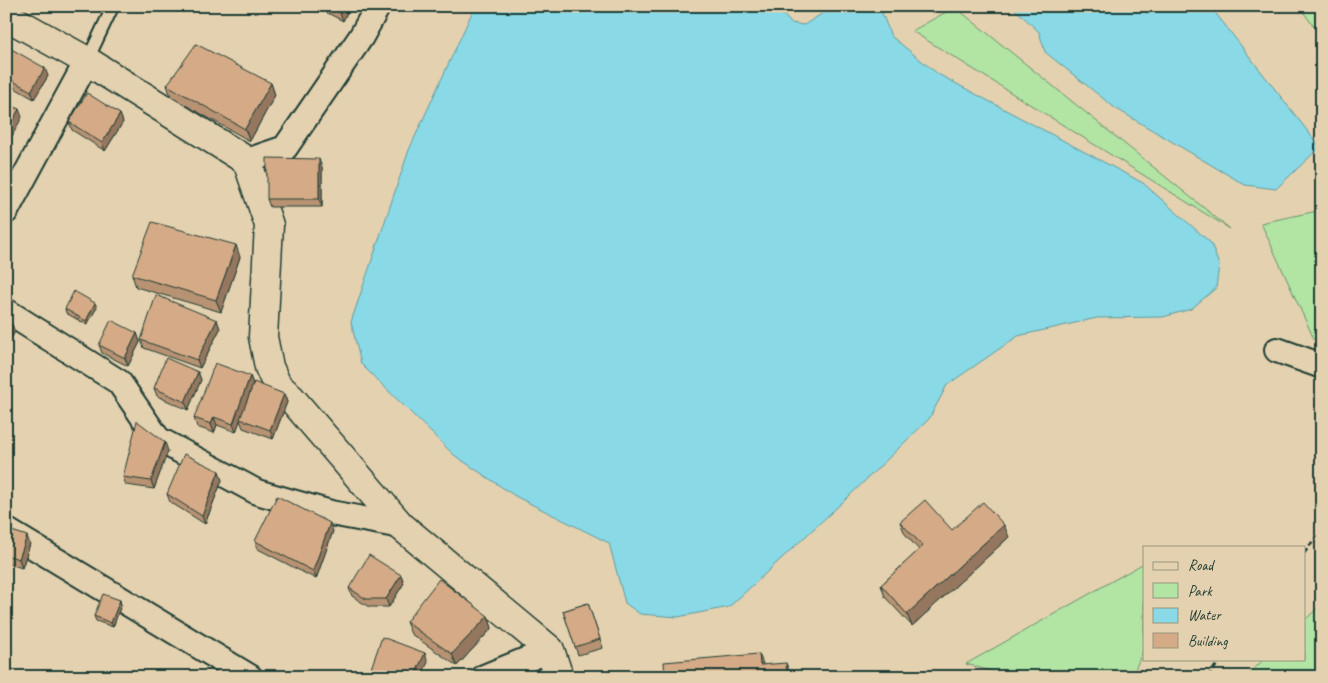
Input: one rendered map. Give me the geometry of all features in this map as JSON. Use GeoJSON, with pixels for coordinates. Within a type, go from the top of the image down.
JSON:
{"type":"FeatureCollection","features":[{"type":"Feature","properties":{"kind":"main road"},"geometry":{"type":"LineString","coordinates":[[6,16],[87,62],[247,161],[269,225],[263,337],[269,367],[278,385],[401,526],[550,650],[559,677]]}},
{"type":"Feature","properties":{"kind":"street"},"geometry":{"type":"LineString","coordinates":[[247,161],[285,148],[361,37],[378,6]]}},
{"type":"Feature","properties":{"kind":"street"},"geometry":{"type":"LineString","coordinates":[[6,211],[87,62]]}},
{"type":"Feature","properties":{"kind":"street"},"geometry":{"type":"LineString","coordinates":[[6,311],[119,382],[158,439],[257,492],[331,513],[401,526]]}},
{"type":"Feature","properties":{"kind":"street"},"geometry":{"type":"LineString","coordinates":[[1277,350],[1322,366]]}},
{"type":"Feature","properties":{"kind":"street"},"geometry":{"type":"LineString","coordinates":[[6,530],[250,677]]}},
{"type":"Feature","properties":{"kind":"street"},"geometry":{"type":"LineString","coordinates":[[484,677],[550,650]]}},
{"type":"Feature","properties":{"kind":"lane"},"geometry":{"type":"LineString","coordinates":[[87,62],[113,6]]}},
{"type":"Feature","properties":{"kind":"path"},"geometry":{"type":"LineString","coordinates":[[1306,550],[1322,530]]}},
{"type":"Feature","properties":{"kind":"path"},"geometry":{"type":"LineString","coordinates":[[1208,677],[1220,660]]}},
{"type":"Feature","properties":{"kind":"green space"},"geometry":{"type":"Polygon","coordinates":[[[1299,6],[1322,6],[1322,38],[1299,6]]]}},
{"type":"Feature","properties":{"kind":"green space"},"geometry":{"type":"Polygon","coordinates":[[[955,7],[1230,229],[912,31],[955,7]]]}},
{"type":"Feature","properties":{"kind":"green space"},"geometry":{"type":"Polygon","coordinates":[[[1322,210],[1322,341],[1314,339],[1261,223],[1322,210]]]}},
{"type":"Feature","properties":{"kind":"green space"},"geometry":{"type":"Polygon","coordinates":[[[1143,564],[1143,650],[1132,677],[1013,677],[966,664],[1143,564]]]}},
{"type":"Feature","properties":{"kind":"green space"},"geometry":{"type":"Polygon","coordinates":[[[1321,605],[1322,677],[1246,677],[1263,660],[1306,660],[1306,619],[1321,605]]]}},
{"type":"Feature","properties":{"kind":"water"},"geometry":{"type":"Polygon","coordinates":[[[475,6],[775,6],[791,23],[804,25],[834,6],[878,6],[891,36],[938,74],[1143,183],[1211,243],[1219,265],[1216,288],[1191,309],[1163,317],[1097,318],[1018,336],[947,385],[929,419],[729,607],[678,617],[640,614],[625,603],[609,543],[515,496],[454,455],[361,364],[351,322],[409,150],[475,6]]]}},
{"type":"Feature","properties":{"kind":"water"},"geometry":{"type":"Polygon","coordinates":[[[1012,6],[1210,6],[1320,147],[1276,189],[1245,185],[1115,108],[1045,52],[1039,32],[1012,6]]]}},
{"type":"Feature","properties":{"kind":"building"},"geometry":{"type":"Polygon","coordinates":[[[327,6],[343,6],[340,13],[327,6]]]}},
{"type":"Feature","properties":{"kind":"building"},"geometry":{"type":"Polygon","coordinates":[[[196,44],[271,83],[245,129],[167,85],[196,44]]]}},
{"type":"Feature","properties":{"kind":"building"},"geometry":{"type":"Polygon","coordinates":[[[6,46],[45,68],[31,91],[6,77],[6,46]]]}},
{"type":"Feature","properties":{"kind":"building"},"geometry":{"type":"Polygon","coordinates":[[[87,93],[120,114],[102,143],[69,122],[87,93]]]}},
{"type":"Feature","properties":{"kind":"building"},"geometry":{"type":"Polygon","coordinates":[[[6,103],[19,109],[6,134],[6,103]]]}},
{"type":"Feature","properties":{"kind":"building"},"geometry":{"type":"Polygon","coordinates":[[[267,158],[319,159],[319,199],[267,199],[267,158]]]}},
{"type":"Feature","properties":{"kind":"building"},"geometry":{"type":"Polygon","coordinates":[[[152,222],[236,245],[216,300],[132,275],[152,222]]]}},
{"type":"Feature","properties":{"kind":"building"},"geometry":{"type":"Polygon","coordinates":[[[74,291],[95,303],[86,321],[65,309],[74,291]]]}},
{"type":"Feature","properties":{"kind":"building"},"geometry":{"type":"Polygon","coordinates":[[[156,295],[217,320],[197,360],[141,340],[156,295]]]}},
{"type":"Feature","properties":{"kind":"building"},"geometry":{"type":"Polygon","coordinates":[[[6,320],[12,324],[6,333],[6,320]]]}},
{"type":"Feature","properties":{"kind":"building"},"geometry":{"type":"Polygon","coordinates":[[[111,320],[137,333],[125,358],[99,345],[111,320]]]}},
{"type":"Feature","properties":{"kind":"building"},"geometry":{"type":"Polygon","coordinates":[[[166,358],[198,372],[185,402],[154,388],[166,358]]]}},
{"type":"Feature","properties":{"kind":"building"},"geometry":{"type":"Polygon","coordinates":[[[215,363],[250,376],[233,424],[214,417],[211,424],[194,418],[215,363]]]}},
{"type":"Feature","properties":{"kind":"building"},"geometry":{"type":"Polygon","coordinates":[[[254,382],[284,394],[270,430],[240,419],[254,382]]]}},
{"type":"Feature","properties":{"kind":"building"},"geometry":{"type":"Polygon","coordinates":[[[137,421],[165,442],[151,481],[123,477],[137,421]]]}},
{"type":"Feature","properties":{"kind":"building"},"geometry":{"type":"Polygon","coordinates":[[[184,454],[219,471],[202,516],[167,494],[184,454]]]}},
{"type":"Feature","properties":{"kind":"building"},"geometry":{"type":"Polygon","coordinates":[[[277,496],[330,523],[313,571],[255,541],[277,496]]]}},
{"type":"Feature","properties":{"kind":"building"},"geometry":{"type":"Polygon","coordinates":[[[925,500],[952,530],[983,502],[1004,525],[907,614],[881,585],[923,546],[900,522],[925,500]]]}},
{"type":"Feature","properties":{"kind":"building"},"geometry":{"type":"Polygon","coordinates":[[[6,529],[27,536],[19,559],[6,555],[6,529]]]}},
{"type":"Feature","properties":{"kind":"building"},"geometry":{"type":"Polygon","coordinates":[[[369,555],[401,575],[386,599],[366,599],[349,588],[369,555]]]}},
{"type":"Feature","properties":{"kind":"building"},"geometry":{"type":"Polygon","coordinates":[[[439,579],[488,616],[452,654],[406,622],[439,579]]]}},
{"type":"Feature","properties":{"kind":"building"},"geometry":{"type":"Polygon","coordinates":[[[103,594],[120,600],[111,623],[94,616],[103,594]]]}},
{"type":"Feature","properties":{"kind":"building"},"geometry":{"type":"Polygon","coordinates":[[[588,603],[600,639],[575,647],[563,611],[588,603]]]}},
{"type":"Feature","properties":{"kind":"building"},"geometry":{"type":"Polygon","coordinates":[[[382,637],[425,653],[414,677],[368,677],[382,637]]]}},
{"type":"Feature","properties":{"kind":"building"},"geometry":{"type":"Polygon","coordinates":[[[759,654],[760,665],[786,663],[787,677],[665,677],[664,662],[759,654]]]}},
{"type":"Feature","properties":{"kind":"building"},"geometry":{"type":"Polygon","coordinates":[[[530,671],[531,677],[488,677],[530,671]]]}}]}
